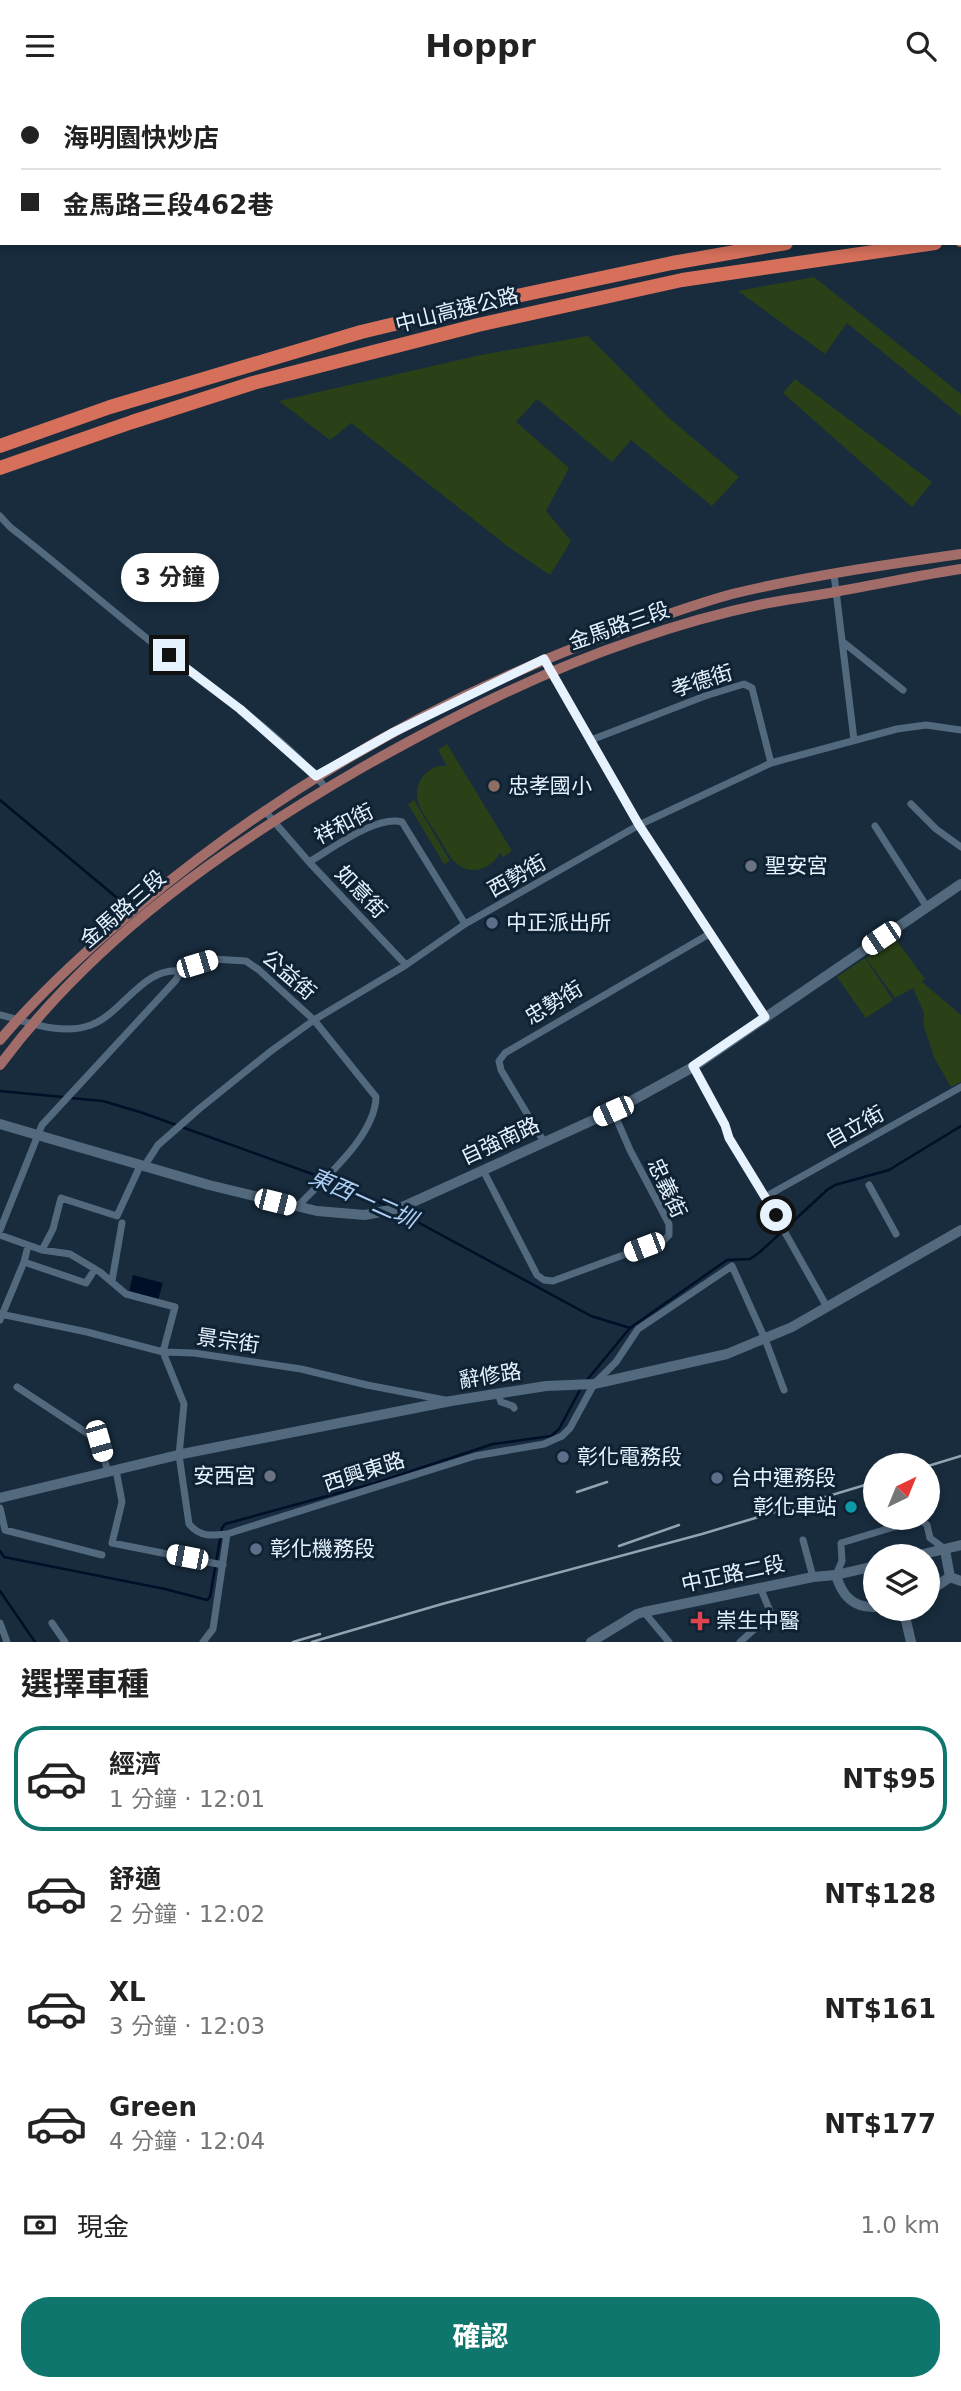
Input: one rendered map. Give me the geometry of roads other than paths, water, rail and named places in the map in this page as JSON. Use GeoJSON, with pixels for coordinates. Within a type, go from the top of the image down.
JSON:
{"type":"FeatureCollection","features":[{"type":"Feature","properties":{"kind":"highway","name":"中山高速公路"},"geometry":{"type":"LineString","coordinates":[[0,446],[110,407],[361,332],[659,266],[775,245]]}},
{"type":"Feature","properties":{"kind":"highway","name":"中山高速公路"},"geometry":{"type":"LineString","coordinates":[[0,468],[253,383],[478,324],[682,280],[921,245]]}},
{"type":"Feature","properties":{"kind":"main road","name":"金馬路三段"},"geometry":{"type":"LineString","coordinates":[[0,1040],[17,1019],[90,947],[160,895],[264,810],[316,776],[394,732],[544,659],[669,614],[730,595],[802,579],[961,554]]}},
{"type":"Feature","properties":{"kind":"main road","name":"金馬路三段"},"geometry":{"type":"LineString","coordinates":[[0,1065],[31,1023],[160,895],[272,821],[427,731],[549,672],[687,623],[764,604],[961,569]]}},
{"type":"Feature","properties":{"kind":"street"},"geometry":{"type":"LineString","coordinates":[[0,516],[10,527],[240,709],[326,788]]}},
{"type":"Feature","properties":{"kind":"street"},"geometry":{"type":"LineString","coordinates":[[834,574],[854,740]]}},
{"type":"Feature","properties":{"kind":"street"},"geometry":{"type":"LineString","coordinates":[[843,642],[903,690]]}},
{"type":"Feature","properties":{"kind":"street"},"geometry":{"type":"LineString","coordinates":[[544,659],[549,672],[639,825],[765,1017]]}},
{"type":"Feature","properties":{"kind":"street","name":"孝德街"},"geometry":{"type":"LineString","coordinates":[[591,740],[705,696],[744,684],[752,688],[771,763]]}},
{"type":"Feature","properties":{"kind":"street","name":"西勢街"},"geometry":{"type":"LineString","coordinates":[[112,1282],[119,1219],[143,1165],[158,1145],[216,1094],[314,1020],[406,965],[465,924],[639,825],[771,763],[854,740],[926,725],[961,730]]}},
{"type":"Feature","properties":{"kind":"street"},"geometry":{"type":"LineString","coordinates":[[911,804],[936,829],[961,847]]}},
{"type":"Feature","properties":{"kind":"street","name":"如意街"},"geometry":{"type":"LineString","coordinates":[[264,810],[406,965]]}},
{"type":"Feature","properties":{"kind":"street","name":"祥和街"},"geometry":{"type":"LineString","coordinates":[[309,862],[379,823],[395,820],[402,822],[465,924]]}},
{"type":"Feature","properties":{"kind":"street"},"geometry":{"type":"LineString","coordinates":[[875,826],[927,907]]}},
{"type":"Feature","properties":{"kind":"street","name":"自強南路"},"geometry":{"type":"LineString","coordinates":[[0,1124],[209,1185],[297,1207],[365,1215],[400,1208],[613,1111],[693,1066],[961,884]]}},
{"type":"Feature","properties":{"kind":"street","name":"忠勢街"},"geometry":{"type":"LineString","coordinates":[[544,1142],[501,1070],[499,1061],[505,1052],[711,933]]}},
{"type":"Feature","properties":{"kind":"street","name":"公益街"},"geometry":{"type":"LineString","coordinates":[[0,1015],[59,1028],[92,1025],[162,972],[181,971],[213,959],[246,961],[314,1020],[376,1097],[376,1107],[363,1136],[297,1207]]}},
{"type":"Feature","properties":{"kind":"street"},"geometry":{"type":"LineString","coordinates":[[181,971],[177,980],[42,1125],[0,1233],[42,1251],[70,1254],[95,1269],[126,1294],[175,1307],[163,1352],[184,1404],[179,1455],[189,1524],[195,1532],[207,1536],[227,1534],[213,1629],[203,1642]]}},
{"type":"Feature","properties":{"kind":"street"},"geometry":{"type":"LineString","coordinates":[[693,1066],[725,1125],[729,1138],[827,1307]]}},
{"type":"Feature","properties":{"kind":"street","name":"自立街"},"geometry":{"type":"LineString","coordinates":[[765,1197],[961,1087]]}},
{"type":"Feature","properties":{"kind":"street","name":"忠義街"},"geometry":{"type":"LineString","coordinates":[[483,1171],[537,1275],[544,1280],[553,1281],[664,1240],[669,1235],[669,1224],[613,1111]]}},
{"type":"Feature","properties":{"kind":"street"},"geometry":{"type":"LineString","coordinates":[[869,1185],[896,1234]]}},
{"type":"Feature","properties":{"kind":"street"},"geometry":{"type":"LineString","coordinates":[[42,1251],[53,1229],[61,1198],[119,1219]]}},
{"type":"Feature","properties":{"kind":"street","name":"辭修路"},"geometry":{"type":"LineString","coordinates":[[0,1498],[179,1455],[451,1401],[546,1386],[587,1384],[727,1355],[827,1307],[961,1230]]}},
{"type":"Feature","properties":{"kind":"street"},"geometry":{"type":"LineString","coordinates":[[0,1316],[24,1262],[28,1246]]}},
{"type":"Feature","properties":{"kind":"street"},"geometry":{"type":"LineString","coordinates":[[24,1262],[86,1283],[95,1269]]}},
{"type":"Feature","properties":{"kind":"street","name":"西興東路"},"geometry":{"type":"LineString","coordinates":[[227,1534],[475,1455],[544,1444],[562,1436],[570,1428],[587,1384],[617,1362],[638,1329],[732,1266],[765,1339]]}},
{"type":"Feature","properties":{"kind":"street","name":"景宗街"},"geometry":{"type":"LineString","coordinates":[[0,1316],[87,1332],[163,1352],[194,1353],[301,1369],[451,1401]]}},
{"type":"Feature","properties":{"kind":"street"},"geometry":{"type":"LineString","coordinates":[[765,1339],[784,1390]]}},
{"type":"Feature","properties":{"kind":"street"},"geometry":{"type":"LineString","coordinates":[[17,1387],[99,1441],[122,1502],[112,1543],[223,1565]]}},
{"type":"Feature","properties":{"kind":"street"},"geometry":{"type":"LineString","coordinates":[[498,1394],[501,1402],[513,1408]]}},
{"type":"Feature","properties":{"kind":"street"},"geometry":{"type":"LineString","coordinates":[[0,1508],[5,1530],[102,1555]]}},
{"type":"Feature","properties":{"kind":"street"},"geometry":{"type":"LineString","coordinates":[[863,1606],[845,1597],[836,1576],[842,1561],[841,1543],[914,1521],[921,1520],[927,1525],[930,1538],[945,1550],[955,1579]]}},
{"type":"Feature","properties":{"kind":"street"},"geometry":{"type":"LineString","coordinates":[[803,1540],[813,1577]]}},
{"type":"Feature","properties":{"kind":"street"},"geometry":{"type":"LineString","coordinates":[[940,1551],[961,1545]]}},
{"type":"Feature","properties":{"kind":"street","name":"中正路二段"},"geometry":{"type":"LineString","coordinates":[[591,1642],[644,1612],[760,1587],[813,1577],[836,1576],[863,1569]]}},
{"type":"Feature","properties":{"kind":"street"},"geometry":{"type":"LineString","coordinates":[[740,1642],[767,1618],[770,1611],[760,1587]]}},
{"type":"Feature","properties":{"kind":"street"},"geometry":{"type":"LineString","coordinates":[[644,1612],[669,1642]]}},
{"type":"Feature","properties":{"kind":"street"},"geometry":{"type":"LineString","coordinates":[[906,1621],[911,1642]]}},
{"type":"Feature","properties":{"kind":"street"},"geometry":{"type":"LineString","coordinates":[[0,1623],[7,1642]]}},
{"type":"Feature","properties":{"kind":"street"},"geometry":{"type":"LineString","coordinates":[[52,1623],[65,1642]]}},
{"type":"Feature","properties":{"kind":"water"},"geometry":{"type":"Polygon","coordinates":[[[133,1275],[163,1283],[158,1300],[129,1292],[133,1275]]]}},
{"type":"Feature","properties":{"kind":"waterway"},"geometry":{"type":"LineString","coordinates":[[0,800],[122,902]]}},
{"type":"Feature","properties":{"kind":"waterway","name":"東西一二圳"},"geometry":{"type":"LineString","coordinates":[[0,1091],[63,1097]]}},
{"type":"Feature","properties":{"kind":"waterway","name":"東西一二圳"},"geometry":{"type":"LineString","coordinates":[[70,1098],[103,1101],[143,1113],[326,1179],[391,1207]]}},
{"type":"Feature","properties":{"kind":"waterway"},"geometry":{"type":"LineString","coordinates":[[587,1380],[630,1328],[727,1260],[750,1259],[760,1252],[827,1190],[835,1185],[889,1170],[961,1126]]}},
{"type":"Feature","properties":{"kind":"waterway","name":"東西一二圳"},"geometry":{"type":"LineString","coordinates":[[399,1212],[591,1316],[630,1328]]}},
{"type":"Feature","properties":{"kind":"waterway"},"geometry":{"type":"LineString","coordinates":[[0,1551],[4,1557],[207,1600],[210,1597],[222,1528],[225,1524],[375,1483],[493,1444],[551,1436],[559,1429],[581,1388]]}},
{"type":"Feature","properties":{"kind":"waterway"},"geometry":{"type":"LineString","coordinates":[[0,1591],[35,1642]]}},
{"type":"Feature","properties":{"kind":"railway"},"geometry":{"type":"LineString","coordinates":[[940,1462],[961,1456]]}},
{"type":"Feature","properties":{"kind":"railway"},"geometry":{"type":"LineString","coordinates":[[577,1492],[607,1482]]}},
{"type":"Feature","properties":{"kind":"railway"},"geometry":{"type":"LineString","coordinates":[[312,1642],[702,1534],[863,1486]]}},
{"type":"Feature","properties":{"kind":"railway"},"geometry":{"type":"LineString","coordinates":[[619,1546],[679,1525]]}},
{"type":"Feature","properties":{"kind":"railway"},"geometry":{"type":"LineString","coordinates":[[293,1642],[320,1634]]}},
{"type":"Feature","properties":{"kind":"place","name":"忠孝國小"},"geometry":{"type":"Point","coordinates":[494,786]}},
{"type":"Feature","properties":{"kind":"place","name":"聖安宮"},"geometry":{"type":"Point","coordinates":[751,866]}},
{"type":"Feature","properties":{"kind":"place","name":"中正派出所"},"geometry":{"type":"Point","coordinates":[492,923]}},
{"type":"Feature","properties":{"kind":"place","name":"彰化電務段"},"geometry":{"type":"Point","coordinates":[563,1457]}},
{"type":"Feature","properties":{"kind":"place","name":"安西宮"},"geometry":{"type":"Point","coordinates":[270,1476]}},
{"type":"Feature","properties":{"kind":"place","name":"台中運務段"},"geometry":{"type":"Point","coordinates":[717,1478]}},
{"type":"Feature","properties":{"kind":"place","name":"彰化車站"},"geometry":{"type":"Point","coordinates":[851,1507]}},
{"type":"Feature","properties":{"kind":"place","name":"彰化機務段"},"geometry":{"type":"Point","coordinates":[256,1549]}},
{"type":"Feature","properties":{"kind":"place","name":"崇生中醫"},"geometry":{"type":"Point","coordinates":[700,1621]}}]}
